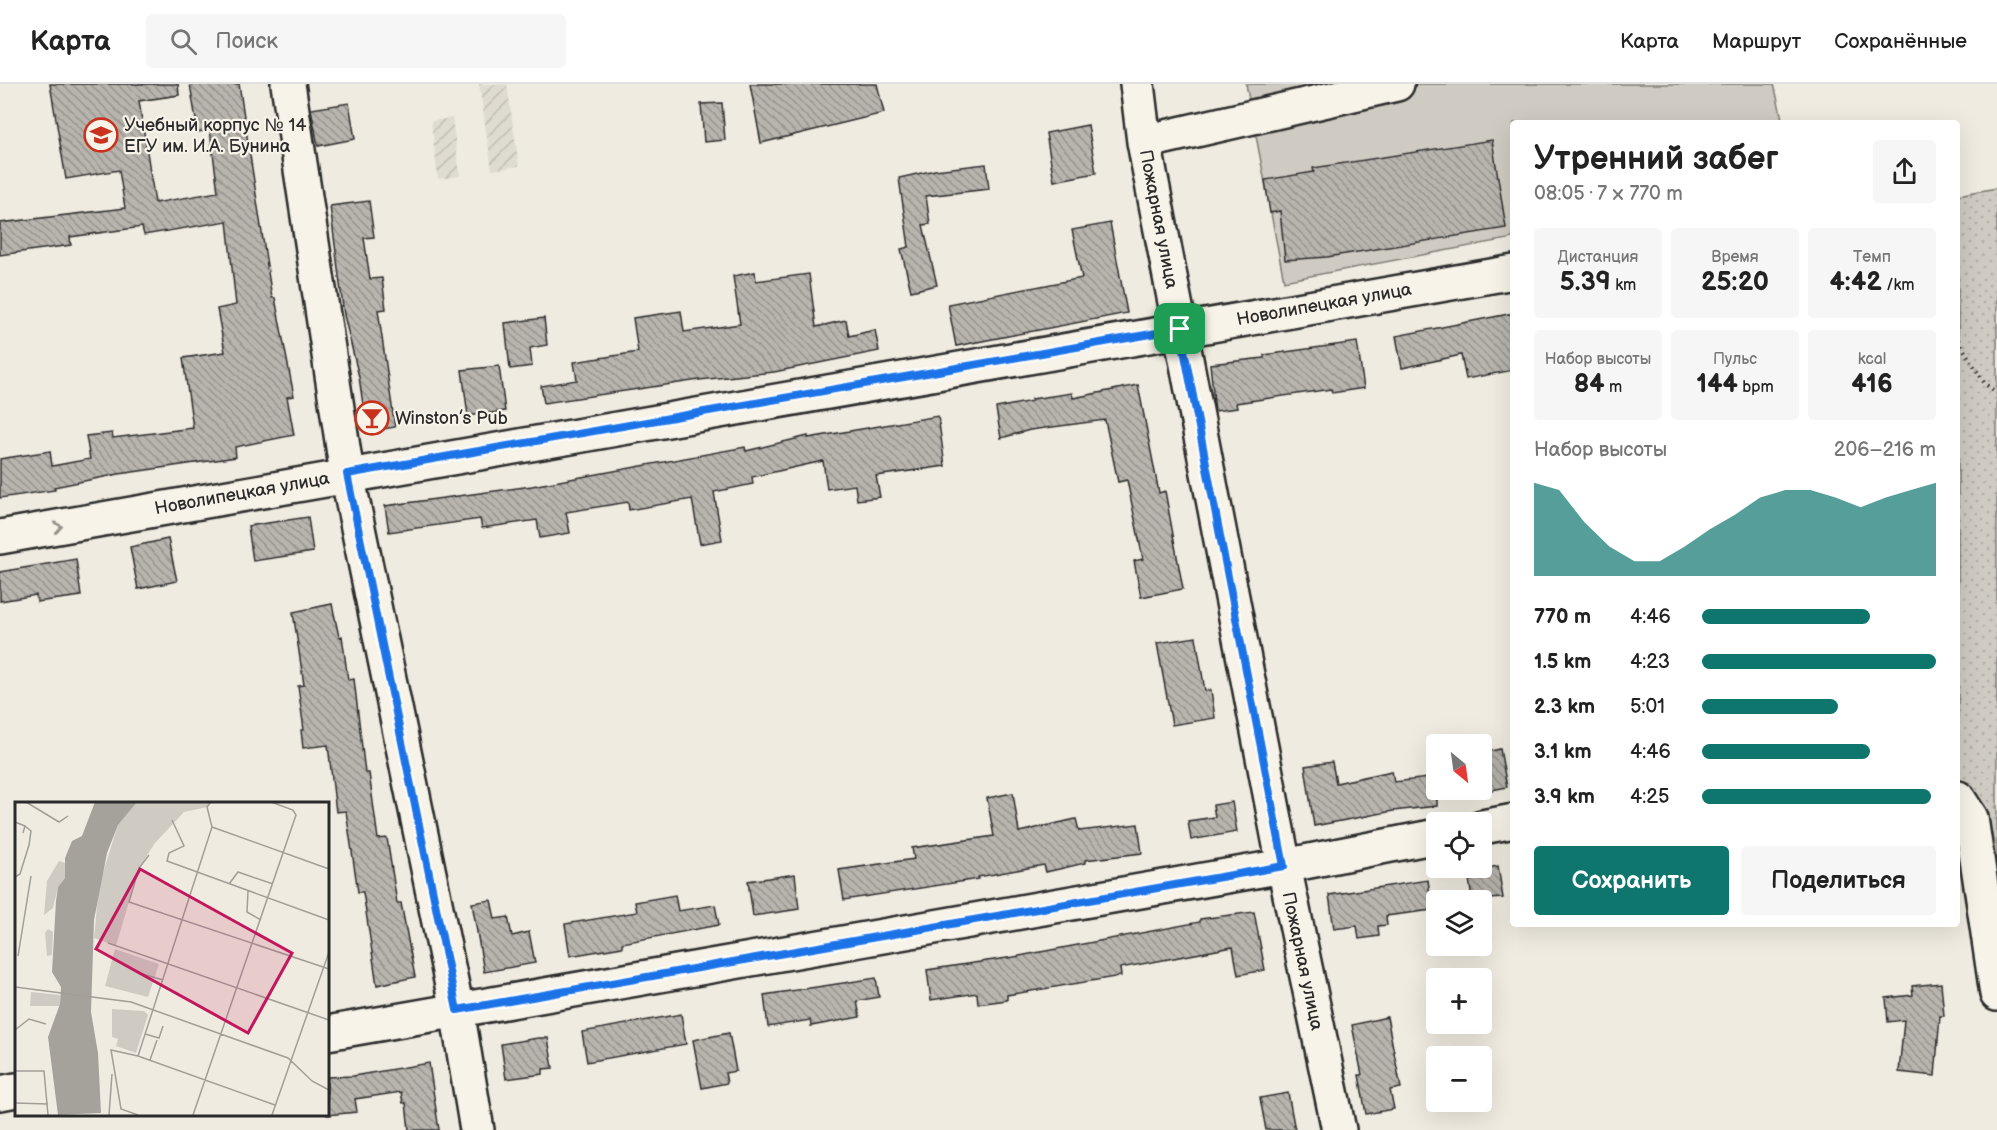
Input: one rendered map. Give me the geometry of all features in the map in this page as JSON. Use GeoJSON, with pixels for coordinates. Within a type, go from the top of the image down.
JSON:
{"type":"FeatureCollection","features":[{"type":"Feature","properties":{"kind":"street"},"geometry":{"type":"LineString","coordinates":[[288,84],[347,474],[457,1010],[477,1130]]}},
{"type":"Feature","properties":{"kind":"street","name":"Пожарная улица"},"geometry":{"type":"LineString","coordinates":[[1137,84],[1144,142],[1180,329],[1284,866],[1339,1130]]}},
{"type":"Feature","properties":{"kind":"street"},"geometry":{"type":"LineString","coordinates":[[1144,142],[1397,84]]}},
{"type":"Feature","properties":{"kind":"street","name":"Новолипецкая улица"},"geometry":{"type":"LineString","coordinates":[[0,537],[347,474],[1510,273]]}},
{"type":"Feature","properties":{"kind":"street"},"geometry":{"type":"LineString","coordinates":[[1960,801],[1971,818],[1997,994]]}},
{"type":"Feature","properties":{"kind":"street"},"geometry":{"type":"LineString","coordinates":[[1492,825],[1510,822]]}},
{"type":"Feature","properties":{"kind":"street"},"geometry":{"type":"LineString","coordinates":[[328,1034],[1284,866],[1426,838]]}},
{"type":"Feature","properties":{"kind":"street"},"geometry":{"type":"LineString","coordinates":[[0,1093],[15,1090]]}},
{"type":"Feature","properties":{"kind":"path"},"geometry":{"type":"LineString","coordinates":[[1960,343],[1985,384],[1997,393]]}},
{"type":"Feature","properties":{"kind":"shaded area"},"geometry":{"type":"Polygon","coordinates":[[[479,84],[507,84],[519,166],[492,170],[479,84]]]}},
{"type":"Feature","properties":{"kind":"shaded area"},"geometry":{"type":"Polygon","coordinates":[[[1246,84],[1774,84],[1782,120],[1510,120],[1510,239],[1284,281],[1246,84]]]}},
{"type":"Feature","properties":{"kind":"shaded area"},"geometry":{"type":"Polygon","coordinates":[[[452,118],[460,176],[438,179],[431,121],[452,118]]]}},
{"type":"Feature","properties":{"kind":"shaded area"},"geometry":{"type":"Polygon","coordinates":[[[1997,188],[1997,994],[1960,808],[1960,195],[1997,188]]]}},
{"type":"Feature","properties":{"kind":"building"},"geometry":{"type":"Polygon","coordinates":[[[50,84],[178,84],[179,95],[139,101],[155,203],[218,192],[210,130],[198,132],[190,84],[239,84],[272,298],[275,298],[294,396],[287,397],[294,435],[235,447],[236,457],[119,474],[54,487],[55,490],[0,498],[0,459],[50,451],[52,466],[90,459],[86,436],[112,433],[113,438],[193,428],[183,358],[225,352],[217,309],[236,305],[227,221],[144,235],[142,227],[70,237],[71,245],[0,255],[0,223],[125,208],[119,170],[66,179],[50,84]]]}},
{"type":"Feature","properties":{"kind":"building"},"geometry":{"type":"Polygon","coordinates":[[[750,84],[877,84],[884,113],[761,143],[750,84]]]}},
{"type":"Feature","properties":{"kind":"building"},"geometry":{"type":"Polygon","coordinates":[[[349,103],[355,139],[318,146],[311,109],[349,103]]]}},
{"type":"Feature","properties":{"kind":"building"},"geometry":{"type":"Polygon","coordinates":[[[722,103],[725,140],[704,142],[701,104],[722,103]]]}},
{"type":"Feature","properties":{"kind":"building"},"geometry":{"type":"Polygon","coordinates":[[[1088,125],[1096,173],[1054,181],[1046,133],[1088,125]]]}},
{"type":"Feature","properties":{"kind":"building"},"geometry":{"type":"Polygon","coordinates":[[[1492,140],[1506,228],[1327,257],[1285,260],[1280,211],[1270,213],[1265,180],[1314,172],[1313,168],[1492,140]]]}},
{"type":"Feature","properties":{"kind":"building"},"geometry":{"type":"Polygon","coordinates":[[[986,164],[989,189],[926,196],[930,224],[923,225],[937,285],[911,291],[901,249],[909,247],[899,178],[935,170],[986,164]]]}},
{"type":"Feature","properties":{"kind":"building"},"geometry":{"type":"Polygon","coordinates":[[[369,201],[374,237],[364,238],[370,279],[382,278],[386,309],[378,310],[395,427],[367,432],[359,377],[344,315],[330,206],[369,201]]]}},
{"type":"Feature","properties":{"kind":"building"},"geometry":{"type":"Polygon","coordinates":[[[1110,223],[1127,313],[956,346],[948,304],[1082,278],[1072,230],[1110,223]]]}},
{"type":"Feature","properties":{"kind":"building"},"geometry":{"type":"Polygon","coordinates":[[[755,272],[756,281],[809,274],[816,327],[846,320],[849,336],[875,330],[879,351],[774,372],[699,380],[544,403],[541,386],[577,380],[574,362],[638,352],[633,318],[681,311],[684,332],[740,324],[733,276],[755,272]]]}},
{"type":"Feature","properties":{"kind":"building"},"geometry":{"type":"Polygon","coordinates":[[[1510,314],[1510,371],[1466,379],[1461,355],[1402,368],[1396,336],[1510,314]]]}},
{"type":"Feature","properties":{"kind":"building"},"geometry":{"type":"Polygon","coordinates":[[[544,318],[547,345],[530,348],[532,366],[510,369],[505,323],[544,318]]]}},
{"type":"Feature","properties":{"kind":"building"},"geometry":{"type":"Polygon","coordinates":[[[1357,342],[1364,388],[1332,393],[1331,389],[1236,403],[1237,408],[1215,411],[1210,364],[1264,358],[1264,355],[1357,342]]]}},
{"type":"Feature","properties":{"kind":"building"},"geometry":{"type":"Polygon","coordinates":[[[499,366],[505,411],[468,416],[462,370],[499,366]]]}},
{"type":"Feature","properties":{"kind":"building"},"geometry":{"type":"Polygon","coordinates":[[[1138,385],[1159,493],[1165,491],[1183,589],[1141,597],[1134,561],[1143,559],[1127,480],[1118,482],[1105,420],[1030,430],[1001,438],[996,408],[1032,401],[1032,399],[1072,393],[1073,398],[1138,385]]]}},
{"type":"Feature","properties":{"kind":"building"},"geometry":{"type":"Polygon","coordinates":[[[938,416],[945,466],[876,476],[880,497],[857,500],[855,485],[827,489],[823,461],[752,477],[753,484],[714,492],[722,540],[700,544],[692,499],[629,510],[628,502],[566,512],[570,533],[540,538],[537,520],[482,528],[480,519],[389,532],[385,506],[532,486],[745,447],[746,451],[808,436],[808,438],[938,416]]]}},
{"type":"Feature","properties":{"kind":"building"},"geometry":{"type":"Polygon","coordinates":[[[308,517],[313,552],[253,561],[248,526],[308,517]]]}},
{"type":"Feature","properties":{"kind":"building"},"geometry":{"type":"Polygon","coordinates":[[[168,539],[177,581],[138,589],[130,547],[168,539]]]}},
{"type":"Feature","properties":{"kind":"building"},"geometry":{"type":"Polygon","coordinates":[[[76,559],[81,596],[37,602],[36,595],[0,601],[0,572],[76,559]]]}},
{"type":"Feature","properties":{"kind":"building"},"geometry":{"type":"Polygon","coordinates":[[[332,604],[339,637],[342,636],[348,680],[354,679],[365,773],[369,773],[378,839],[387,838],[397,903],[401,903],[415,977],[377,985],[363,892],[358,892],[346,811],[336,812],[328,745],[303,748],[301,730],[304,730],[298,686],[304,685],[293,612],[332,604]]]}},
{"type":"Feature","properties":{"kind":"building"},"geometry":{"type":"Polygon","coordinates":[[[1196,637],[1205,691],[1211,690],[1215,718],[1172,725],[1157,643],[1196,637]]]}},
{"type":"Feature","properties":{"kind":"building"},"geometry":{"type":"Polygon","coordinates":[[[1500,749],[1507,787],[1492,790],[1492,751],[1500,749]]]}},
{"type":"Feature","properties":{"kind":"building"},"geometry":{"type":"Polygon","coordinates":[[[1332,762],[1336,783],[1392,771],[1394,782],[1426,778],[1426,800],[1437,800],[1437,806],[1393,811],[1314,826],[1305,766],[1332,762]]]}},
{"type":"Feature","properties":{"kind":"building"},"geometry":{"type":"Polygon","coordinates":[[[1013,793],[1019,832],[1076,819],[1079,831],[1138,824],[1142,853],[1085,860],[1085,863],[1046,872],[1044,865],[978,877],[979,879],[844,900],[839,870],[914,859],[912,848],[994,836],[987,798],[1013,793]]]}},
{"type":"Feature","properties":{"kind":"building"},"geometry":{"type":"Polygon","coordinates":[[[1232,802],[1237,832],[1191,840],[1188,821],[1215,817],[1213,805],[1232,802]]]}},
{"type":"Feature","properties":{"kind":"building"},"geometry":{"type":"Polygon","coordinates":[[[1498,866],[1503,898],[1492,899],[1492,890],[1471,890],[1469,878],[1492,878],[1492,867],[1498,866]]]}},
{"type":"Feature","properties":{"kind":"building"},"geometry":{"type":"Polygon","coordinates":[[[795,874],[799,909],[753,916],[748,881],[795,874]]]}},
{"type":"Feature","properties":{"kind":"building"},"geometry":{"type":"Polygon","coordinates":[[[1428,880],[1429,890],[1426,890],[1426,911],[1386,916],[1387,925],[1378,926],[1379,936],[1359,939],[1357,926],[1334,929],[1329,895],[1428,880]]]}},
{"type":"Feature","properties":{"kind":"building"},"geometry":{"type":"Polygon","coordinates":[[[675,895],[678,911],[715,905],[719,925],[622,943],[622,947],[570,956],[565,924],[637,912],[635,902],[675,895]]]}},
{"type":"Feature","properties":{"kind":"building"},"geometry":{"type":"Polygon","coordinates":[[[491,900],[495,919],[508,917],[512,936],[529,932],[535,963],[484,972],[472,903],[491,900]]]}},
{"type":"Feature","properties":{"kind":"building"},"geometry":{"type":"Polygon","coordinates":[[[1254,912],[1265,970],[1238,975],[1233,947],[1120,968],[1121,976],[1007,995],[1007,1000],[978,1004],[977,993],[931,1000],[927,970],[1014,957],[1200,922],[1200,919],[1254,912]]]}},
{"type":"Feature","properties":{"kind":"building"},"geometry":{"type":"Polygon","coordinates":[[[876,978],[879,997],[857,1001],[860,1017],[811,1026],[810,1020],[768,1027],[764,995],[876,978]]]}},
{"type":"Feature","properties":{"kind":"building"},"geometry":{"type":"Polygon","coordinates":[[[1941,983],[1944,1016],[1940,1016],[1935,1076],[1899,1072],[1904,1020],[1888,1022],[1886,998],[1913,995],[1912,986],[1941,983]]]}},
{"type":"Feature","properties":{"kind":"building"},"geometry":{"type":"Polygon","coordinates":[[[681,1014],[686,1044],[587,1062],[582,1032],[681,1014]]]}},
{"type":"Feature","properties":{"kind":"building"},"geometry":{"type":"Polygon","coordinates":[[[1387,1017],[1401,1088],[1390,1090],[1394,1109],[1366,1114],[1359,1075],[1362,1075],[1352,1025],[1387,1017]]]}},
{"type":"Feature","properties":{"kind":"building"},"geometry":{"type":"Polygon","coordinates":[[[729,1033],[736,1071],[725,1073],[727,1083],[702,1088],[693,1040],[729,1033]]]}},
{"type":"Feature","properties":{"kind":"building"},"geometry":{"type":"Polygon","coordinates":[[[548,1038],[553,1068],[543,1069],[543,1074],[506,1079],[501,1044],[548,1038]]]}},
{"type":"Feature","properties":{"kind":"building"},"geometry":{"type":"Polygon","coordinates":[[[429,1063],[439,1130],[409,1130],[406,1103],[403,1103],[401,1092],[355,1099],[357,1112],[328,1115],[328,1077],[353,1076],[429,1063]]]}},
{"type":"Feature","properties":{"kind":"building"},"geometry":{"type":"Polygon","coordinates":[[[1288,1093],[1295,1130],[1266,1130],[1260,1098],[1288,1093]]]}},
{"type":"Feature","properties":{"kind":"place","name":"Учебный корпус № 14 ЕГУ им. И.А. Бунина"},"geometry":{"type":"Point","coordinates":[101,135]}},
{"type":"Feature","properties":{"kind":"place","name":"Winston’s Pub"},"geometry":{"type":"Point","coordinates":[372,418]}},
{"type":"Feature","properties":{"kind":"route"},"geometry":{"type":"LineString","coordinates":[[1180,329],[1284,866],[457,1010],[347,474],[1180,329]]}}]}
